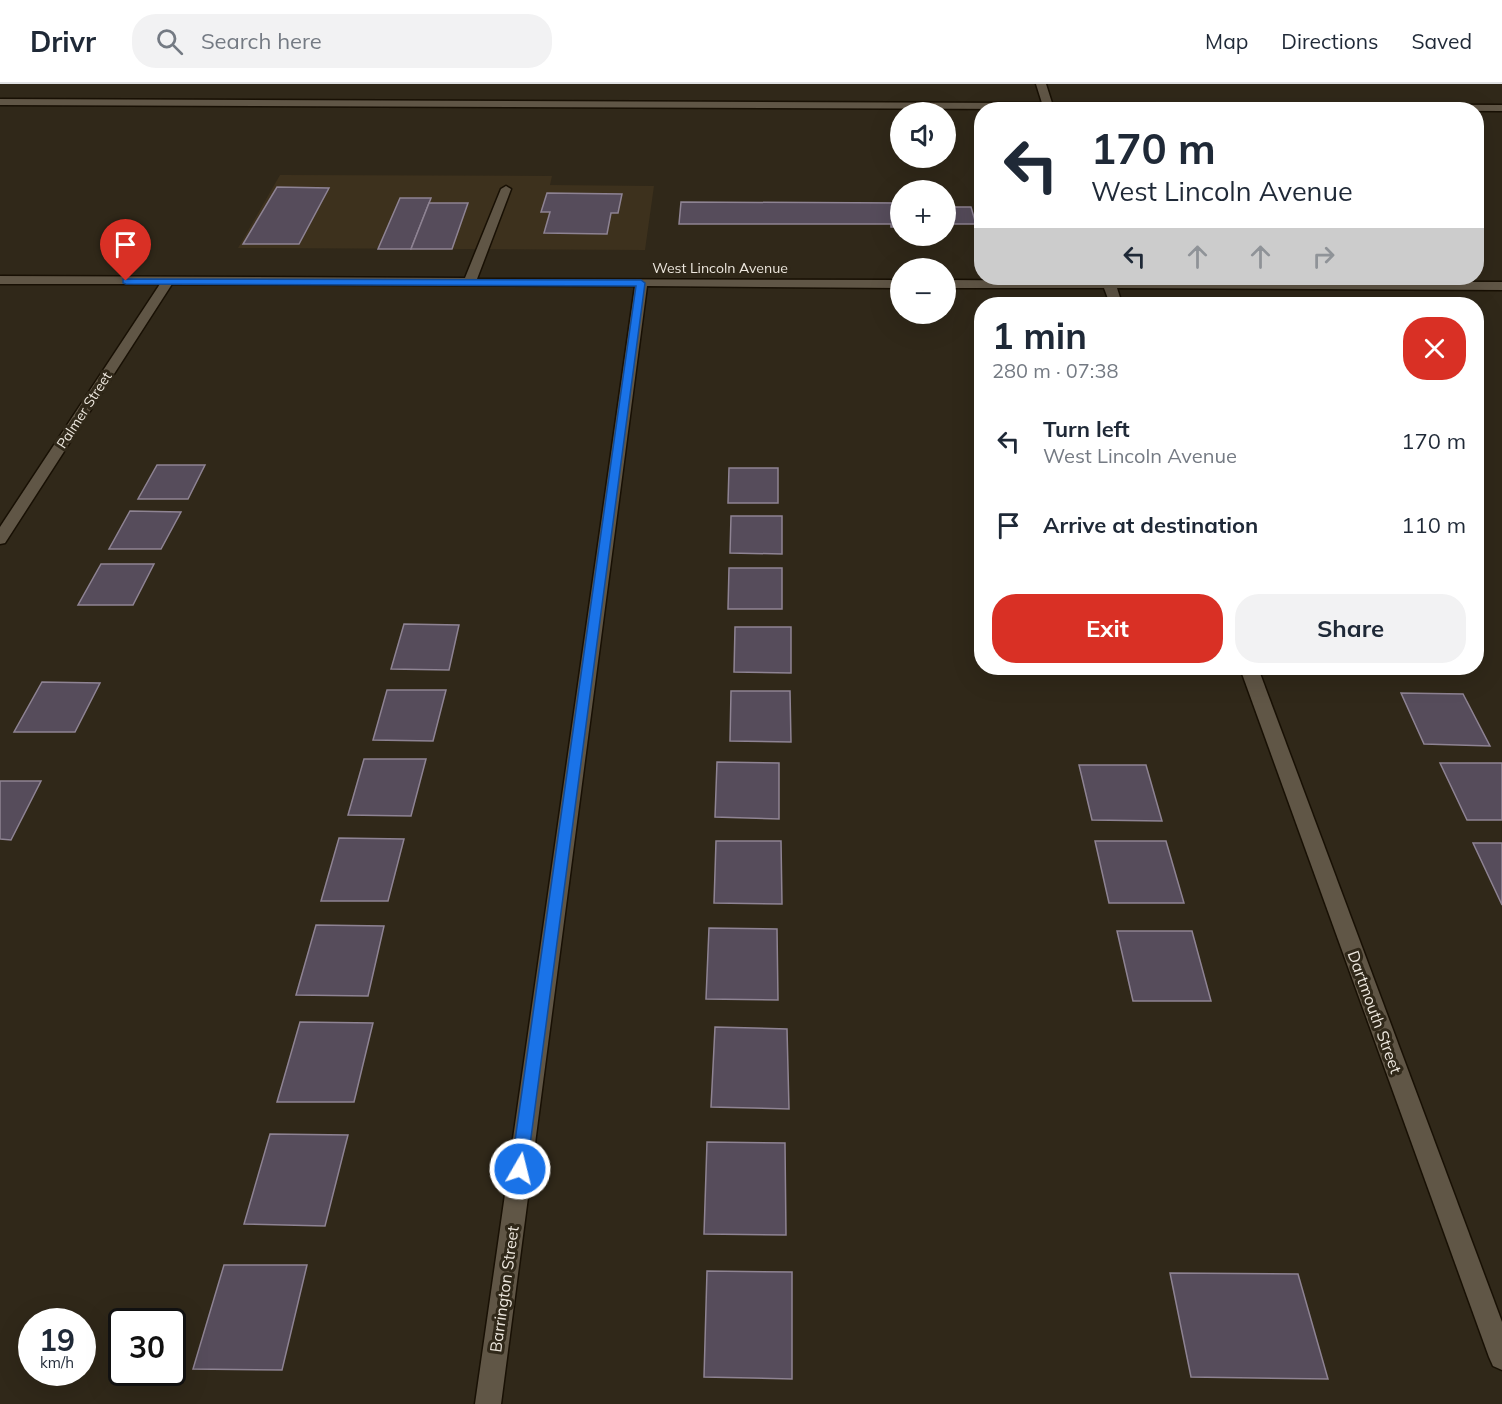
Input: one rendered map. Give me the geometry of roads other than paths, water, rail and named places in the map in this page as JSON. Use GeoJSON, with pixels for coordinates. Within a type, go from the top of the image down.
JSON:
{"type":"FeatureCollection","features":[{"type":"Feature","properties":{"kind":"street"},"geometry":{"type":"LineString","coordinates":[[1041,84],[1047,102]]}},
{"type":"Feature","properties":{"kind":"street"},"geometry":{"type":"LineString","coordinates":[[0,102],[974,108]]}},
{"type":"Feature","properties":{"kind":"street"},"geometry":{"type":"LineString","coordinates":[[1484,108],[1502,108]]}},
{"type":"Feature","properties":{"kind":"street"},"geometry":{"type":"LineString","coordinates":[[470,282],[506,189]]}},
{"type":"Feature","properties":{"kind":"street","name":"West Lincoln Avenue"},"geometry":{"type":"LineString","coordinates":[[0,280],[890,284]]}},
{"type":"Feature","properties":{"kind":"street","name":"Palmer Street"},"geometry":{"type":"LineString","coordinates":[[0,539],[168,281]]}},
{"type":"Feature","properties":{"kind":"street","name":"Barrington Street"},"geometry":{"type":"LineString","coordinates":[[488,1404],[641,283]]}},
{"type":"Feature","properties":{"kind":"street"},"geometry":{"type":"LineString","coordinates":[[956,284],[974,283]]}},
{"type":"Feature","properties":{"kind":"street"},"geometry":{"type":"LineString","coordinates":[[1423,285],[1502,286]]}},
{"type":"Feature","properties":{"kind":"street","name":"Dartmouth Street"},"geometry":{"type":"LineString","coordinates":[[1252,675],[1502,1357]]}}]}
